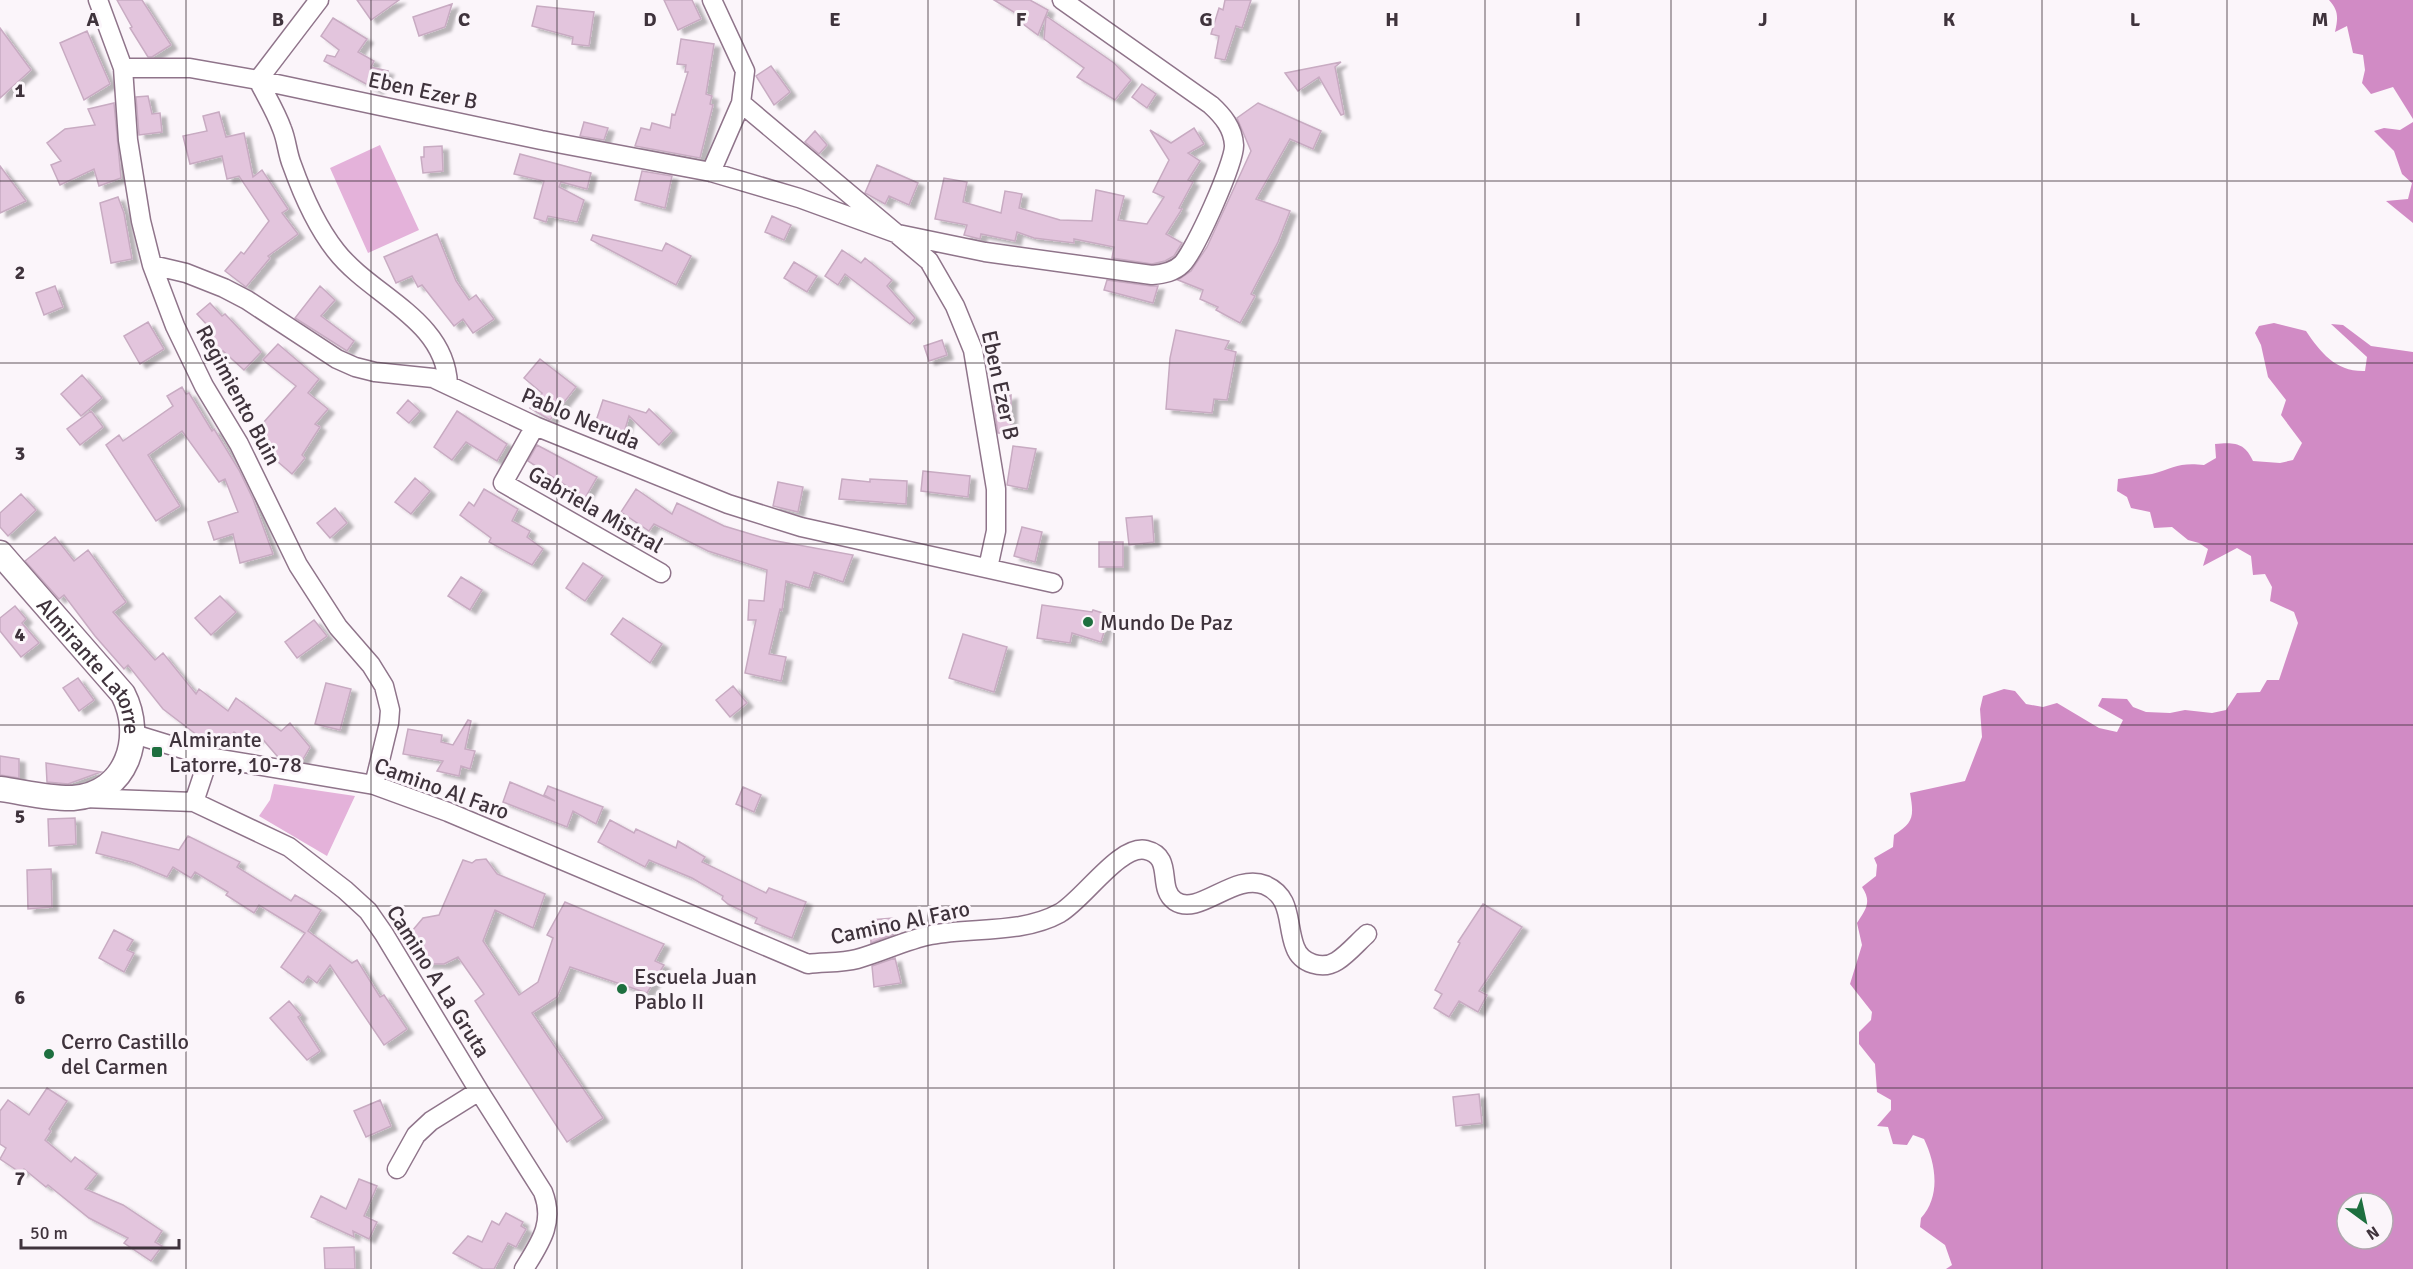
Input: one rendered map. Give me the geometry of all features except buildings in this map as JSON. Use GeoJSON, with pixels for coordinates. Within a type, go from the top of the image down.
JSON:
{"type":"FeatureCollection","features":[{"type":"Feature","properties":{"kind":"main road","name":"Almirante Latorre"},"geometry":{"type":"LineString","coordinates":[[0,553],[123,694],[133,720],[134,734],[129,756],[112,780],[100,789],[72,798]]}},
{"type":"Feature","properties":{"kind":"main road"},"geometry":{"type":"LineString","coordinates":[[0,789],[72,798]]}},
{"type":"Feature","properties":{"kind":"street","name":"Regimiento Buin"},"geometry":{"type":"LineString","coordinates":[[98,0],[123,68],[133,177],[152,265],[188,357],[239,444],[298,565],[338,627],[371,665],[384,686],[390,710],[389,723],[374,785]]}},
{"type":"Feature","properties":{"kind":"street"},"geometry":{"type":"LineString","coordinates":[[319,0],[258,80],[283,130],[291,165],[323,232],[351,268],[379,292],[404,308],[427,333],[442,358],[448,384]]}},
{"type":"Feature","properties":{"kind":"street"},"geometry":{"type":"LineString","coordinates":[[711,172],[741,103],[745,70],[712,0]]}},
{"type":"Feature","properties":{"kind":"street","name":"Eben Ezer B"},"geometry":{"type":"LineString","coordinates":[[123,68],[190,68],[258,80],[541,140],[711,172],[799,198],[898,234],[986,252],[1152,275],[1170,272],[1187,257],[1231,164],[1234,146],[1229,127],[1211,105],[1062,0]]}},
{"type":"Feature","properties":{"kind":"street","name":"Eben Ezer B"},"geometry":{"type":"LineString","coordinates":[[741,103],[929,261],[956,306],[973,350],[996,489],[996,531],[988,568]]}},
{"type":"Feature","properties":{"kind":"street","name":"Pablo Neruda"},"geometry":{"type":"LineString","coordinates":[[152,265],[186,273],[224,288],[247,300],[337,359],[356,367],[395,374],[417,374],[448,384],[535,426],[695,491],[765,516],[1053,583]]}},
{"type":"Feature","properties":{"kind":"street","name":"Gabriela Mistral"},"geometry":{"type":"LineString","coordinates":[[535,426],[502,483],[661,573]]}},
{"type":"Feature","properties":{"kind":"street","name":"Camino Al Faro"},"geometry":{"type":"LineString","coordinates":[[134,734],[208,757],[374,785],[448,812],[808,964],[856,959],[930,936],[1036,923],[1073,904],[1121,858],[1136,850],[1153,853],[1160,859],[1166,874],[1166,890],[1174,901],[1181,904],[1197,903],[1243,883],[1263,884],[1272,889],[1288,909],[1295,948],[1305,960],[1312,963],[1320,965],[1335,962],[1368,934]]}},
{"type":"Feature","properties":{"kind":"street"},"geometry":{"type":"LineString","coordinates":[[194,802],[208,757]]}},
{"type":"Feature","properties":{"kind":"street","name":"Camino A La Gruta"},"geometry":{"type":"LineString","coordinates":[[72,798],[194,802],[289,847],[321,870],[368,911],[547,1202],[546,1232],[524,1269]]}},
{"type":"Feature","properties":{"kind":"street"},"geometry":{"type":"LineString","coordinates":[[397,1169],[416,1135],[431,1121],[478,1092]]}},
{"type":"Feature","properties":{"kind":"shaded area"},"geometry":{"type":"Polygon","coordinates":[[[2329,0],[2413,0],[2413,119],[2393,87],[2371,94],[2362,83],[2365,70],[2363,55],[2353,53],[2347,26],[2335,32],[2337,15],[2329,0]]]}},
{"type":"Feature","properties":{"kind":"shaded area"},"geometry":{"type":"Polygon","coordinates":[[[2413,122],[2413,223],[2386,201],[2408,199],[2412,183],[2402,174],[2394,151],[2374,131],[2384,128],[2400,130],[2413,122]]]}},
{"type":"Feature","properties":{"kind":"shaded area"},"geometry":{"type":"Polygon","coordinates":[[[380,145],[419,230],[368,253],[330,168],[380,145]]]}},
{"type":"Feature","properties":{"kind":"shaded area"},"geometry":{"type":"Polygon","coordinates":[[[2274,323],[2306,331],[2330,360],[2355,370],[2365,371],[2367,357],[2331,324],[2343,325],[2371,346],[2413,352],[2413,1269],[1946,1269],[1952,1265],[1945,1245],[1920,1227],[1921,1218],[1932,1200],[1934,1190],[1934,1169],[1924,1139],[1913,1135],[1907,1145],[1893,1144],[1888,1127],[1877,1126],[1891,1110],[1891,1100],[1877,1092],[1875,1064],[1859,1044],[1859,1032],[1871,1020],[1872,1012],[1850,984],[1862,945],[1857,923],[1865,909],[1867,897],[1862,887],[1876,876],[1877,865],[1874,858],[1893,847],[1894,835],[1909,822],[1912,813],[1910,793],[1965,781],[1982,737],[1980,709],[1983,696],[2004,689],[2015,691],[2026,704],[2043,707],[2057,703],[2099,728],[2117,732],[2123,720],[2098,706],[2102,698],[2127,699],[2133,707],[2146,712],[2170,713],[2185,710],[2212,713],[2226,710],[2237,693],[2260,692],[2267,680],[2279,680],[2298,623],[2294,612],[2270,601],[2272,587],[2265,574],[2253,575],[2251,556],[2237,548],[2203,566],[2208,549],[2188,540],[2172,527],[2154,528],[2150,512],[2131,508],[2127,497],[2117,491],[2118,479],[2152,474],[2182,465],[2204,465],[2216,458],[2215,444],[2228,443],[2243,447],[2253,461],[2280,463],[2293,460],[2302,443],[2281,415],[2286,400],[2268,377],[2261,345],[2255,333],[2259,326],[2274,323]]]}},
{"type":"Feature","properties":{"kind":"shaded area"},"geometry":{"type":"Polygon","coordinates":[[[274,784],[355,796],[327,856],[259,816],[270,800],[274,784]]]}},
{"type":"Feature","properties":{"kind":"place","name":"Mundo De Paz"},"geometry":{"type":"Point","coordinates":[1088,622]}},
{"type":"Feature","properties":{"kind":"place","name":"Almirante Latorre, 10-78"},"geometry":{"type":"Point","coordinates":[157,752]}},
{"type":"Feature","properties":{"kind":"place","name":"Escuela Juan Pablo II"},"geometry":{"type":"Point","coordinates":[622,989]}},
{"type":"Feature","properties":{"kind":"place","name":"Cerro Castillo del Carmen"},"geometry":{"type":"Point","coordinates":[49,1054]}}]}
